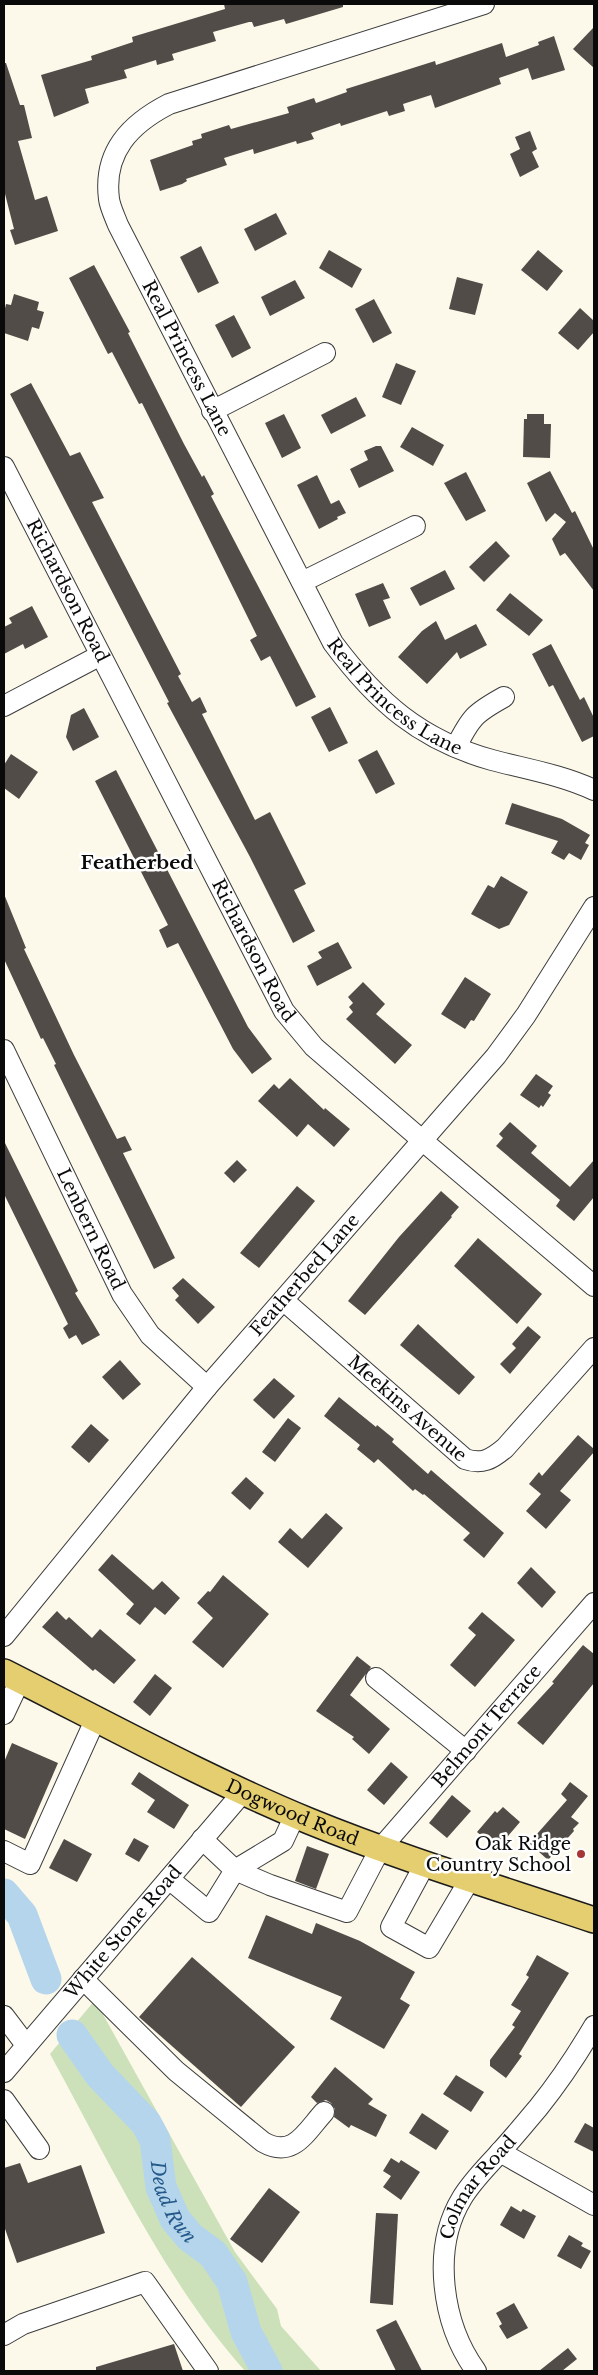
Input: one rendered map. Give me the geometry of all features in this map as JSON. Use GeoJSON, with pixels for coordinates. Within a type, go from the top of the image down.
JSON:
{"type":"FeatureCollection","features":[{"type":"Feature","properties":{"kind":"main road","name":"Dogwood Road"},"geometry":{"type":"LineString","coordinates":[[12,1676],[243,1792],[295,1815],[380,1849],[594,1920]]}},
{"type":"Feature","properties":{"kind":"street","name":"Real Princess Lane"},"geometry":{"type":"LineString","coordinates":[[484,4],[169,104],[147,115],[129,130],[116,151],[108,175],[109,200],[118,225],[212,411],[333,643],[375,694],[401,718],[427,734],[490,759],[564,778],[594,790]]}},
{"type":"Feature","properties":{"kind":"street"},"geometry":{"type":"LineString","coordinates":[[212,411],[325,353]]}},
{"type":"Feature","properties":{"kind":"street","name":"Richardson Road"},"geometry":{"type":"LineString","coordinates":[[4,467],[284,1011],[314,1047],[594,1286]]}},
{"type":"Feature","properties":{"kind":"street"},"geometry":{"type":"LineString","coordinates":[[302,582],[415,526]]}},
{"type":"Feature","properties":{"kind":"street"},"geometry":{"type":"LineString","coordinates":[[4,706],[100,656]]}},
{"type":"Feature","properties":{"kind":"street"},"geometry":{"type":"LineString","coordinates":[[456,747],[469,722],[480,710],[504,697]]}},
{"type":"Feature","properties":{"kind":"street","name":"Featherbed Lane"},"geometry":{"type":"LineString","coordinates":[[4,1636],[207,1387],[496,1056],[526,1015],[594,907]]}},
{"type":"Feature","properties":{"kind":"street","name":"Lenbern Road"},"geometry":{"type":"LineString","coordinates":[[4,1050],[122,1294],[150,1335],[207,1387]]}},
{"type":"Feature","properties":{"kind":"street","name":"Meekins Avenue"},"geometry":{"type":"LineString","coordinates":[[283,1300],[465,1459],[472,1462],[484,1462],[494,1458],[505,1448],[594,1348]]}},
{"type":"Feature","properties":{"kind":"street","name":"Belmont Terrace"},"geometry":{"type":"LineString","coordinates":[[235,1870],[270,1885],[347,1912],[380,1849],[594,1603]]}},
{"type":"Feature","properties":{"kind":"street"},"geometry":{"type":"LineString","coordinates":[[4,1714],[12,1676]]}},
{"type":"Feature","properties":{"kind":"street"},"geometry":{"type":"LineString","coordinates":[[376,1678],[466,1751]]}},
{"type":"Feature","properties":{"kind":"street"},"geometry":{"type":"LineString","coordinates":[[4,1851],[30,1864],[96,1718]]}},
{"type":"Feature","properties":{"kind":"street","name":"White Stone Road"},"geometry":{"type":"LineString","coordinates":[[4,2072],[243,1792]]}},
{"type":"Feature","properties":{"kind":"street"},"geometry":{"type":"LineString","coordinates":[[169,1879],[209,1912],[235,1870],[283,1841],[295,1815]]}},
{"type":"Feature","properties":{"kind":"street"},"geometry":{"type":"LineString","coordinates":[[202,1839],[235,1870]]}},
{"type":"Feature","properties":{"kind":"street"},"geometry":{"type":"LineString","coordinates":[[425,1864],[391,1927],[429,1948],[470,1879]]}},
{"type":"Feature","properties":{"kind":"street"},"geometry":{"type":"LineString","coordinates":[[83,1979],[176,2071],[274,2149],[286,2149],[295,2144],[324,2112]]}},
{"type":"Feature","properties":{"kind":"street"},"geometry":{"type":"LineString","coordinates":[[4,2016],[26,2046]]}},
{"type":"Feature","properties":{"kind":"street","name":"Colmar Road"},"geometry":{"type":"LineString","coordinates":[[476,2371],[456,2337],[448,2309],[444,2276],[446,2247],[451,2221],[461,2199],[474,2180],[500,2152],[565,2072],[594,2026]]}},
{"type":"Feature","properties":{"kind":"street"},"geometry":{"type":"LineString","coordinates":[[4,2100],[39,2149]]}},
{"type":"Feature","properties":{"kind":"street"},"geometry":{"type":"LineString","coordinates":[[500,2152],[594,2205]]}},
{"type":"Feature","properties":{"kind":"street"},"geometry":{"type":"LineString","coordinates":[[4,2335],[23,2324],[145,2282],[208,2371]]}},
{"type":"Feature","properties":{"kind":"green space"},"geometry":{"type":"Polygon","coordinates":[[[95,2000],[235,2252],[277,2309],[281,2326],[321,2371],[245,2371],[216,2336],[163,2259],[116,2177],[50,2054],[95,2000]]]}},
{"type":"Feature","properties":{"kind":"building"},"geometry":{"type":"Polygon","coordinates":[[[224,4],[343,4],[343,7],[286,24],[284,19],[254,27],[252,22],[249,22],[213,32],[216,41],[172,54],[174,60],[157,65],[156,60],[124,70],[127,78],[85,89],[89,103],[54,117],[41,75],[92,60],[91,56],[133,42],[132,37],[225,9],[224,4]]]}},
{"type":"Feature","properties":{"kind":"building"},"geometry":{"type":"Polygon","coordinates":[[[594,27],[594,68],[573,49],[594,27]]]}},
{"type":"Feature","properties":{"kind":"building"},"geometry":{"type":"Polygon","coordinates":[[[554,36],[565,70],[532,80],[528,68],[499,78],[501,84],[435,108],[431,95],[403,104],[405,111],[389,116],[387,111],[341,126],[340,123],[311,133],[314,139],[297,144],[296,141],[254,154],[253,149],[224,158],[227,165],[186,179],[187,181],[182,184],[160,191],[150,160],[193,145],[192,141],[202,138],[201,134],[229,125],[231,129],[289,113],[287,107],[314,98],[316,103],[347,92],[346,89],[435,61],[436,65],[502,43],[506,57],[539,45],[538,42],[554,36]]]}},
{"type":"Feature","properties":{"kind":"building"},"geometry":{"type":"Polygon","coordinates":[[[4,63],[6,63],[20,105],[24,105],[32,138],[18,141],[35,200],[47,196],[58,231],[15,245],[10,230],[14,229],[4,190],[4,63]]]}},
{"type":"Feature","properties":{"kind":"building"},"geometry":{"type":"Polygon","coordinates":[[[530,131],[537,149],[532,152],[539,167],[520,177],[510,154],[520,149],[515,137],[530,131]]]}},
{"type":"Feature","properties":{"kind":"building"},"geometry":{"type":"Polygon","coordinates":[[[276,213],[287,234],[255,251],[244,229],[276,213]]]}},
{"type":"Feature","properties":{"kind":"building"},"geometry":{"type":"Polygon","coordinates":[[[201,246],[219,283],[198,293],[180,257],[201,246]]]}},
{"type":"Feature","properties":{"kind":"building"},"geometry":{"type":"Polygon","coordinates":[[[329,250],[362,269],[352,288],[319,268],[329,250]]]}},
{"type":"Feature","properties":{"kind":"building"},"geometry":{"type":"Polygon","coordinates":[[[538,250],[563,271],[547,291],[521,270],[538,250]]]}},
{"type":"Feature","properties":{"kind":"building"},"geometry":{"type":"Polygon","coordinates":[[[94,265],[130,332],[128,333],[184,444],[202,477],[204,475],[214,494],[211,496],[316,697],[296,707],[270,656],[261,661],[250,640],[257,636],[142,403],[139,404],[112,352],[108,354],[69,278],[94,265]]]}},
{"type":"Feature","properties":{"kind":"building"},"geometry":{"type":"Polygon","coordinates":[[[457,277],[483,284],[475,315],[449,309],[457,277]]]}},
{"type":"Feature","properties":{"kind":"building"},"geometry":{"type":"Polygon","coordinates":[[[295,280],[305,298],[270,316],[261,297],[295,280]]]}},
{"type":"Feature","properties":{"kind":"building"},"geometry":{"type":"Polygon","coordinates":[[[14,294],[39,302],[37,310],[44,312],[39,329],[32,327],[28,341],[4,333],[6,304],[11,305],[14,294]]]}},
{"type":"Feature","properties":{"kind":"building"},"geometry":{"type":"Polygon","coordinates":[[[374,299],[392,333],[373,343],[355,309],[374,299]]]}},
{"type":"Feature","properties":{"kind":"building"},"geometry":{"type":"Polygon","coordinates":[[[580,308],[594,321],[594,332],[578,350],[558,333],[580,308]]]}},
{"type":"Feature","properties":{"kind":"building"},"geometry":{"type":"Polygon","coordinates":[[[234,315],[251,348],[232,358],[215,325],[234,315]]]}},
{"type":"Feature","properties":{"kind":"building"},"geometry":{"type":"Polygon","coordinates":[[[396,363],[416,371],[401,405],[382,397],[396,363]]]}},
{"type":"Feature","properties":{"kind":"building"},"geometry":{"type":"Polygon","coordinates":[[[31,383],[70,456],[80,452],[104,498],[92,502],[181,674],[178,676],[192,702],[200,697],[207,712],[202,714],[255,820],[270,812],[306,884],[294,890],[315,931],[293,943],[250,857],[167,703],[169,702],[10,394],[31,383]]]}},
{"type":"Feature","properties":{"kind":"building"},"geometry":{"type":"Polygon","coordinates":[[[356,397],[366,416],[331,434],[321,415],[356,397]]]}},
{"type":"Feature","properties":{"kind":"building"},"geometry":{"type":"Polygon","coordinates":[[[284,414],[301,448],[282,458],[265,423],[284,414]]]}},
{"type":"Feature","properties":{"kind":"building"},"geometry":{"type":"Polygon","coordinates":[[[527,414],[544,414],[544,424],[551,424],[550,458],[523,457],[524,419],[527,419],[527,414]]]}},
{"type":"Feature","properties":{"kind":"building"},"geometry":{"type":"Polygon","coordinates":[[[412,427],[444,445],[433,466],[400,447],[412,427]]]}},
{"type":"Feature","properties":{"kind":"building"},"geometry":{"type":"Polygon","coordinates":[[[381,446],[394,471],[359,488],[350,469],[368,460],[364,451],[381,446]]]}},
{"type":"Feature","properties":{"kind":"building"},"geometry":{"type":"Polygon","coordinates":[[[550,471],[572,513],[575,511],[594,550],[594,591],[565,553],[560,556],[552,539],[566,522],[555,513],[546,522],[527,483],[550,471]]]}},
{"type":"Feature","properties":{"kind":"building"},"geometry":{"type":"Polygon","coordinates":[[[466,472],[486,511],[466,521],[444,483],[466,472]]]}},
{"type":"Feature","properties":{"kind":"building"},"geometry":{"type":"Polygon","coordinates":[[[317,475],[331,504],[339,500],[346,513],[319,529],[297,485],[317,475]]]}},
{"type":"Feature","properties":{"kind":"building"},"geometry":{"type":"Polygon","coordinates":[[[496,541],[510,556],[484,582],[469,567],[496,541]]]}},
{"type":"Feature","properties":{"kind":"building"},"geometry":{"type":"Polygon","coordinates":[[[445,570],[455,589],[420,606],[410,588],[445,570]]]}},
{"type":"Feature","properties":{"kind":"building"},"geometry":{"type":"Polygon","coordinates":[[[383,583],[390,598],[383,600],[391,618],[369,627],[355,594],[383,583]]]}},
{"type":"Feature","properties":{"kind":"building"},"geometry":{"type":"Polygon","coordinates":[[[510,593],[543,620],[529,636],[496,610],[510,593]]]}},
{"type":"Feature","properties":{"kind":"building"},"geometry":{"type":"Polygon","coordinates":[[[32,606],[48,637],[25,649],[23,644],[4,654],[4,627],[12,623],[9,618],[32,606]]]}},
{"type":"Feature","properties":{"kind":"building"},"geometry":{"type":"Polygon","coordinates":[[[436,621],[445,640],[476,624],[487,645],[460,659],[457,652],[427,684],[398,657],[422,631],[436,621]]]}},
{"type":"Feature","properties":{"kind":"building"},"geometry":{"type":"Polygon","coordinates":[[[551,644],[580,700],[584,697],[594,718],[594,736],[582,742],[553,685],[549,687],[532,654],[551,644]]]}},
{"type":"Feature","properties":{"kind":"building"},"geometry":{"type":"Polygon","coordinates":[[[330,707],[348,743],[329,752],[311,717],[330,707]]]}},
{"type":"Feature","properties":{"kind":"building"},"geometry":{"type":"Polygon","coordinates":[[[84,708],[99,737],[73,751],[66,737],[71,715],[84,708]]]}},
{"type":"Feature","properties":{"kind":"building"},"geometry":{"type":"Polygon","coordinates":[[[377,750],[395,784],[376,794],[358,760],[377,750]]]}},
{"type":"Feature","properties":{"kind":"building"},"geometry":{"type":"Polygon","coordinates":[[[11,754],[38,772],[19,799],[4,788],[4,765],[11,754]]]}},
{"type":"Feature","properties":{"kind":"building"},"geometry":{"type":"Polygon","coordinates":[[[116,770],[248,1027],[272,1059],[252,1074],[233,1049],[178,943],[167,948],[159,930],[168,925],[95,781],[116,770]]]}},
{"type":"Feature","properties":{"kind":"building"},"geometry":{"type":"Polygon","coordinates":[[[512,803],[562,819],[590,835],[585,843],[589,845],[581,860],[569,853],[564,860],[551,853],[558,841],[505,824],[512,803]]]}},
{"type":"Feature","properties":{"kind":"building"},"geometry":{"type":"Polygon","coordinates":[[[501,876],[528,892],[509,925],[499,929],[471,914],[488,885],[494,888],[501,876]]]}},
{"type":"Feature","properties":{"kind":"building"},"geometry":{"type":"Polygon","coordinates":[[[4,894],[26,948],[24,949],[74,1055],[117,1139],[125,1136],[132,1150],[123,1153],[175,1258],[154,1269],[54,1065],[56,1064],[43,1038],[41,1039],[4,959],[4,894]]]}},
{"type":"Feature","properties":{"kind":"building"},"geometry":{"type":"Polygon","coordinates":[[[338,942],[352,968],[317,986],[307,966],[322,958],[318,952],[338,942]]]}},
{"type":"Feature","properties":{"kind":"building"},"geometry":{"type":"Polygon","coordinates":[[[465,977],[491,994],[474,1021],[471,1020],[465,1029],[441,1014],[465,977]]]}},
{"type":"Feature","properties":{"kind":"building"},"geometry":{"type":"Polygon","coordinates":[[[363,982],[385,1004],[376,1014],[412,1045],[395,1064],[346,1019],[353,1012],[349,1007],[353,1003],[348,997],[363,982]]]}},
{"type":"Feature","properties":{"kind":"building"},"geometry":{"type":"Polygon","coordinates":[[[536,1074],[553,1086],[548,1093],[551,1095],[543,1107],[541,1105],[539,1108],[520,1095],[536,1074]]]}},
{"type":"Feature","properties":{"kind":"building"},"geometry":{"type":"Polygon","coordinates":[[[290,1078],[324,1110],[325,1108],[350,1129],[334,1147],[308,1124],[297,1137],[258,1101],[274,1084],[279,1089],[290,1078]]]}},
{"type":"Feature","properties":{"kind":"building"},"geometry":{"type":"Polygon","coordinates":[[[510,1122],[537,1146],[531,1153],[570,1187],[594,1160],[594,1197],[574,1221],[556,1206],[560,1200],[496,1146],[503,1138],[499,1134],[510,1122]]]}},
{"type":"Feature","properties":{"kind":"building"},"geometry":{"type":"Polygon","coordinates":[[[4,1141],[78,1291],[75,1293],[100,1335],[82,1345],[76,1335],[69,1339],[63,1328],[68,1324],[4,1194],[4,1141]]]}},
{"type":"Feature","properties":{"kind":"building"},"geometry":{"type":"Polygon","coordinates":[[[237,1160],[247,1170],[234,1183],[224,1173],[237,1160]]]}},
{"type":"Feature","properties":{"kind":"building"},"geometry":{"type":"Polygon","coordinates":[[[297,1186],[315,1201],[259,1268],[240,1253],[297,1186]]]}},
{"type":"Feature","properties":{"kind":"building"},"geometry":{"type":"Polygon","coordinates":[[[441,1191],[459,1207],[365,1315],[348,1301],[399,1237],[441,1191]]]}},
{"type":"Feature","properties":{"kind":"building"},"geometry":{"type":"Polygon","coordinates":[[[478,1238],[542,1294],[517,1324],[454,1266],[478,1238]]]}},
{"type":"Feature","properties":{"kind":"building"},"geometry":{"type":"Polygon","coordinates":[[[183,1278],[215,1307],[198,1324],[175,1300],[179,1296],[172,1288],[183,1278]]]}},
{"type":"Feature","properties":{"kind":"building"},"geometry":{"type":"Polygon","coordinates":[[[418,1324],[475,1377],[459,1395],[400,1345],[418,1324]]]}},
{"type":"Feature","properties":{"kind":"building"},"geometry":{"type":"Polygon","coordinates":[[[528,1326],[541,1337],[510,1374],[500,1364],[516,1348],[512,1344],[528,1326]]]}},
{"type":"Feature","properties":{"kind":"building"},"geometry":{"type":"Polygon","coordinates":[[[120,1360],[141,1384],[123,1400],[102,1377],[120,1360]]]}},
{"type":"Feature","properties":{"kind":"building"},"geometry":{"type":"Polygon","coordinates":[[[274,1378],[295,1396],[274,1419],[253,1400],[274,1378]]]}},
{"type":"Feature","properties":{"kind":"building"},"geometry":{"type":"Polygon","coordinates":[[[339,1397],[394,1439],[392,1442],[428,1474],[431,1470],[504,1533],[484,1558],[463,1540],[470,1533],[424,1494],[415,1489],[413,1491],[378,1459],[374,1463],[357,1449],[360,1445],[324,1416],[339,1397]]]}},
{"type":"Feature","properties":{"kind":"building"},"geometry":{"type":"Polygon","coordinates":[[[288,1418],[301,1428],[275,1462],[262,1452],[288,1418]]]}},
{"type":"Feature","properties":{"kind":"building"},"geometry":{"type":"Polygon","coordinates":[[[91,1424],[109,1440],[89,1463],[71,1447],[91,1424]]]}},
{"type":"Feature","properties":{"kind":"building"},"geometry":{"type":"Polygon","coordinates":[[[578,1435],[594,1449],[594,1452],[560,1491],[571,1500],[546,1529],[526,1511],[541,1494],[529,1484],[539,1472],[542,1476],[578,1435]]]}},
{"type":"Feature","properties":{"kind":"building"},"geometry":{"type":"Polygon","coordinates":[[[246,1477],[264,1493],[250,1510],[231,1493],[246,1477]]]}},
{"type":"Feature","properties":{"kind":"building"},"geometry":{"type":"Polygon","coordinates":[[[326,1513],[343,1528],[308,1568],[278,1542],[290,1528],[302,1539],[326,1513]]]}},
{"type":"Feature","properties":{"kind":"building"},"geometry":{"type":"Polygon","coordinates":[[[112,1554],[153,1590],[162,1581],[180,1598],[165,1615],[155,1607],[140,1625],[126,1614],[134,1604],[98,1570],[112,1554]]]}},
{"type":"Feature","properties":{"kind":"building"},"geometry":{"type":"Polygon","coordinates":[[[531,1567],[556,1592],[542,1608],[517,1583],[531,1567]]]}},
{"type":"Feature","properties":{"kind":"building"},"geometry":{"type":"Polygon","coordinates":[[[223,1575],[269,1614],[223,1668],[192,1642],[213,1618],[197,1603],[208,1591],[210,1592],[223,1575]]]}},
{"type":"Feature","properties":{"kind":"building"},"geometry":{"type":"Polygon","coordinates":[[[57,1611],[66,1620],[69,1617],[92,1638],[100,1629],[136,1660],[114,1684],[95,1669],[93,1671],[42,1627],[57,1611]]]}},
{"type":"Feature","properties":{"kind":"building"},"geometry":{"type":"Polygon","coordinates":[[[482,1612],[515,1640],[475,1687],[450,1665],[476,1635],[468,1628],[482,1612]]]}},
{"type":"Feature","properties":{"kind":"building"},"geometry":{"type":"Polygon","coordinates":[[[583,1645],[594,1654],[594,1683],[543,1745],[517,1723],[554,1683],[552,1682],[583,1645]]]}},
{"type":"Feature","properties":{"kind":"building"},"geometry":{"type":"Polygon","coordinates":[[[357,1656],[371,1667],[350,1695],[390,1729],[369,1754],[352,1739],[354,1737],[316,1711],[357,1656]]]}},
{"type":"Feature","properties":{"kind":"building"},"geometry":{"type":"Polygon","coordinates":[[[155,1674],[172,1688],[150,1716],[133,1702],[155,1674]]]}},
{"type":"Feature","properties":{"kind":"building"},"geometry":{"type":"Polygon","coordinates":[[[12,1743],[58,1763],[25,1839],[4,1829],[4,1762],[12,1743]]]}},
{"type":"Feature","properties":{"kind":"building"},"geometry":{"type":"Polygon","coordinates":[[[391,1762],[408,1777],[384,1805],[367,1790],[391,1762]]]}},
{"type":"Feature","properties":{"kind":"building"},"geometry":{"type":"Polygon","coordinates":[[[139,1772],[189,1805],[174,1829],[147,1812],[155,1800],[131,1784],[139,1772]]]}},
{"type":"Feature","properties":{"kind":"building"},"geometry":{"type":"Polygon","coordinates":[[[570,1782],[588,1796],[571,1817],[579,1823],[573,1829],[574,1831],[548,1860],[529,1843],[567,1800],[561,1794],[570,1782]]]}},
{"type":"Feature","properties":{"kind":"building"},"geometry":{"type":"Polygon","coordinates":[[[452,1795],[471,1811],[447,1838],[429,1823],[452,1795]]]}},
{"type":"Feature","properties":{"kind":"building"},"geometry":{"type":"Polygon","coordinates":[[[503,1807],[520,1822],[497,1849],[477,1832],[495,1811],[497,1813],[503,1807]]]}},
{"type":"Feature","properties":{"kind":"building"},"geometry":{"type":"Polygon","coordinates":[[[134,1838],[149,1846],[139,1862],[125,1854],[134,1838]]]}},
{"type":"Feature","properties":{"kind":"building"},"geometry":{"type":"Polygon","coordinates":[[[64,1839],[92,1854],[77,1882],[49,1868],[64,1839]]]}},
{"type":"Feature","properties":{"kind":"building"},"geometry":{"type":"Polygon","coordinates":[[[307,1846],[329,1854],[316,1889],[295,1881],[307,1846]]]}},
{"type":"Feature","properties":{"kind":"building"},"geometry":{"type":"Polygon","coordinates":[[[266,1915],[312,1934],[316,1923],[360,1941],[415,1972],[400,1999],[410,2005],[384,2049],[330,2019],[342,1997],[248,1958],[266,1915]]]}},
{"type":"Feature","properties":{"kind":"building"},"geometry":{"type":"Polygon","coordinates":[[[537,1955],[569,1973],[519,2054],[522,2056],[506,2078],[490,2066],[490,2060],[515,2027],[512,2025],[521,2011],[511,2005],[529,1977],[526,1975],[537,1955]]]}},
{"type":"Feature","properties":{"kind":"building"},"geometry":{"type":"Polygon","coordinates":[[[192,1957],[295,2047],[241,2107],[139,2017],[192,1957]]]}},
{"type":"Feature","properties":{"kind":"building"},"geometry":{"type":"Polygon","coordinates":[[[335,2067],[373,2099],[368,2104],[387,2115],[376,2137],[351,2125],[349,2128],[334,2117],[335,2109],[331,2103],[326,2100],[317,2103],[311,2097],[335,2067]]]}},
{"type":"Feature","properties":{"kind":"building"},"geometry":{"type":"Polygon","coordinates":[[[456,2075],[484,2092],[471,2112],[443,2094],[456,2075]]]}},
{"type":"Feature","properties":{"kind":"building"},"geometry":{"type":"Polygon","coordinates":[[[422,2113],[449,2131],[436,2150],[409,2133],[422,2113]]]}},
{"type":"Feature","properties":{"kind":"building"},"geometry":{"type":"Polygon","coordinates":[[[585,2123],[594,2128],[594,2152],[574,2142],[585,2123]]]}},
{"type":"Feature","properties":{"kind":"building"},"geometry":{"type":"Polygon","coordinates":[[[391,2158],[399,2163],[401,2160],[420,2172],[401,2200],[383,2187],[391,2176],[383,2171],[391,2158]]]}},
{"type":"Feature","properties":{"kind":"building"},"geometry":{"type":"Polygon","coordinates":[[[20,2163],[28,2183],[81,2165],[105,2233],[17,2263],[4,2226],[4,2168],[20,2163]]]}},
{"type":"Feature","properties":{"kind":"building"},"geometry":{"type":"Polygon","coordinates":[[[269,2188],[300,2212],[262,2263],[230,2239],[269,2188]]]}},
{"type":"Feature","properties":{"kind":"building"},"geometry":{"type":"Polygon","coordinates":[[[511,2206],[521,2212],[523,2209],[536,2216],[524,2239],[500,2225],[511,2206]]]}},
{"type":"Feature","properties":{"kind":"building"},"geometry":{"type":"Polygon","coordinates":[[[376,2213],[398,2214],[393,2305],[370,2303],[376,2213]]]}},
{"type":"Feature","properties":{"kind":"building"},"geometry":{"type":"Polygon","coordinates":[[[569,2235],[583,2243],[581,2246],[591,2251],[581,2269],[557,2256],[569,2235]]]}},
{"type":"Feature","properties":{"kind":"building"},"geometry":{"type":"Polygon","coordinates":[[[514,2303],[528,2328],[507,2339],[499,2326],[502,2324],[496,2313],[514,2303]]]}},
{"type":"Feature","properties":{"kind":"building"},"geometry":{"type":"Polygon","coordinates":[[[396,2320],[422,2371],[396,2371],[376,2330],[396,2320]]]}},
{"type":"Feature","properties":{"kind":"building"},"geometry":{"type":"Polygon","coordinates":[[[174,2344],[183,2371],[96,2371],[96,2367],[174,2344]]]}},
{"type":"Feature","properties":{"kind":"building"},"geometry":{"type":"Polygon","coordinates":[[[568,2348],[577,2359],[562,2371],[539,2371],[568,2348]]]}},
{"type":"Feature","properties":{"kind":"waterway","name":"Dead Run"},"geometry":{"type":"LineString","coordinates":[[4,1894],[22,1915],[46,1979]]}},
{"type":"Feature","properties":{"kind":"waterway","name":"Dead Run"},"geometry":{"type":"LineString","coordinates":[[72,2035],[100,2075],[146,2123],[155,2140],[161,2187],[175,2219],[190,2237],[213,2254],[232,2282],[246,2332],[267,2371]]}},
{"type":"Feature","properties":{"kind":"place","name":"Oak Ridge Country School"},"geometry":{"type":"Point","coordinates":[581,1854]}},
{"type":"Feature","properties":{"kind":"district","name":"Featherbed"},"geometry":{"type":"Point","coordinates":[137,862]}}]}
